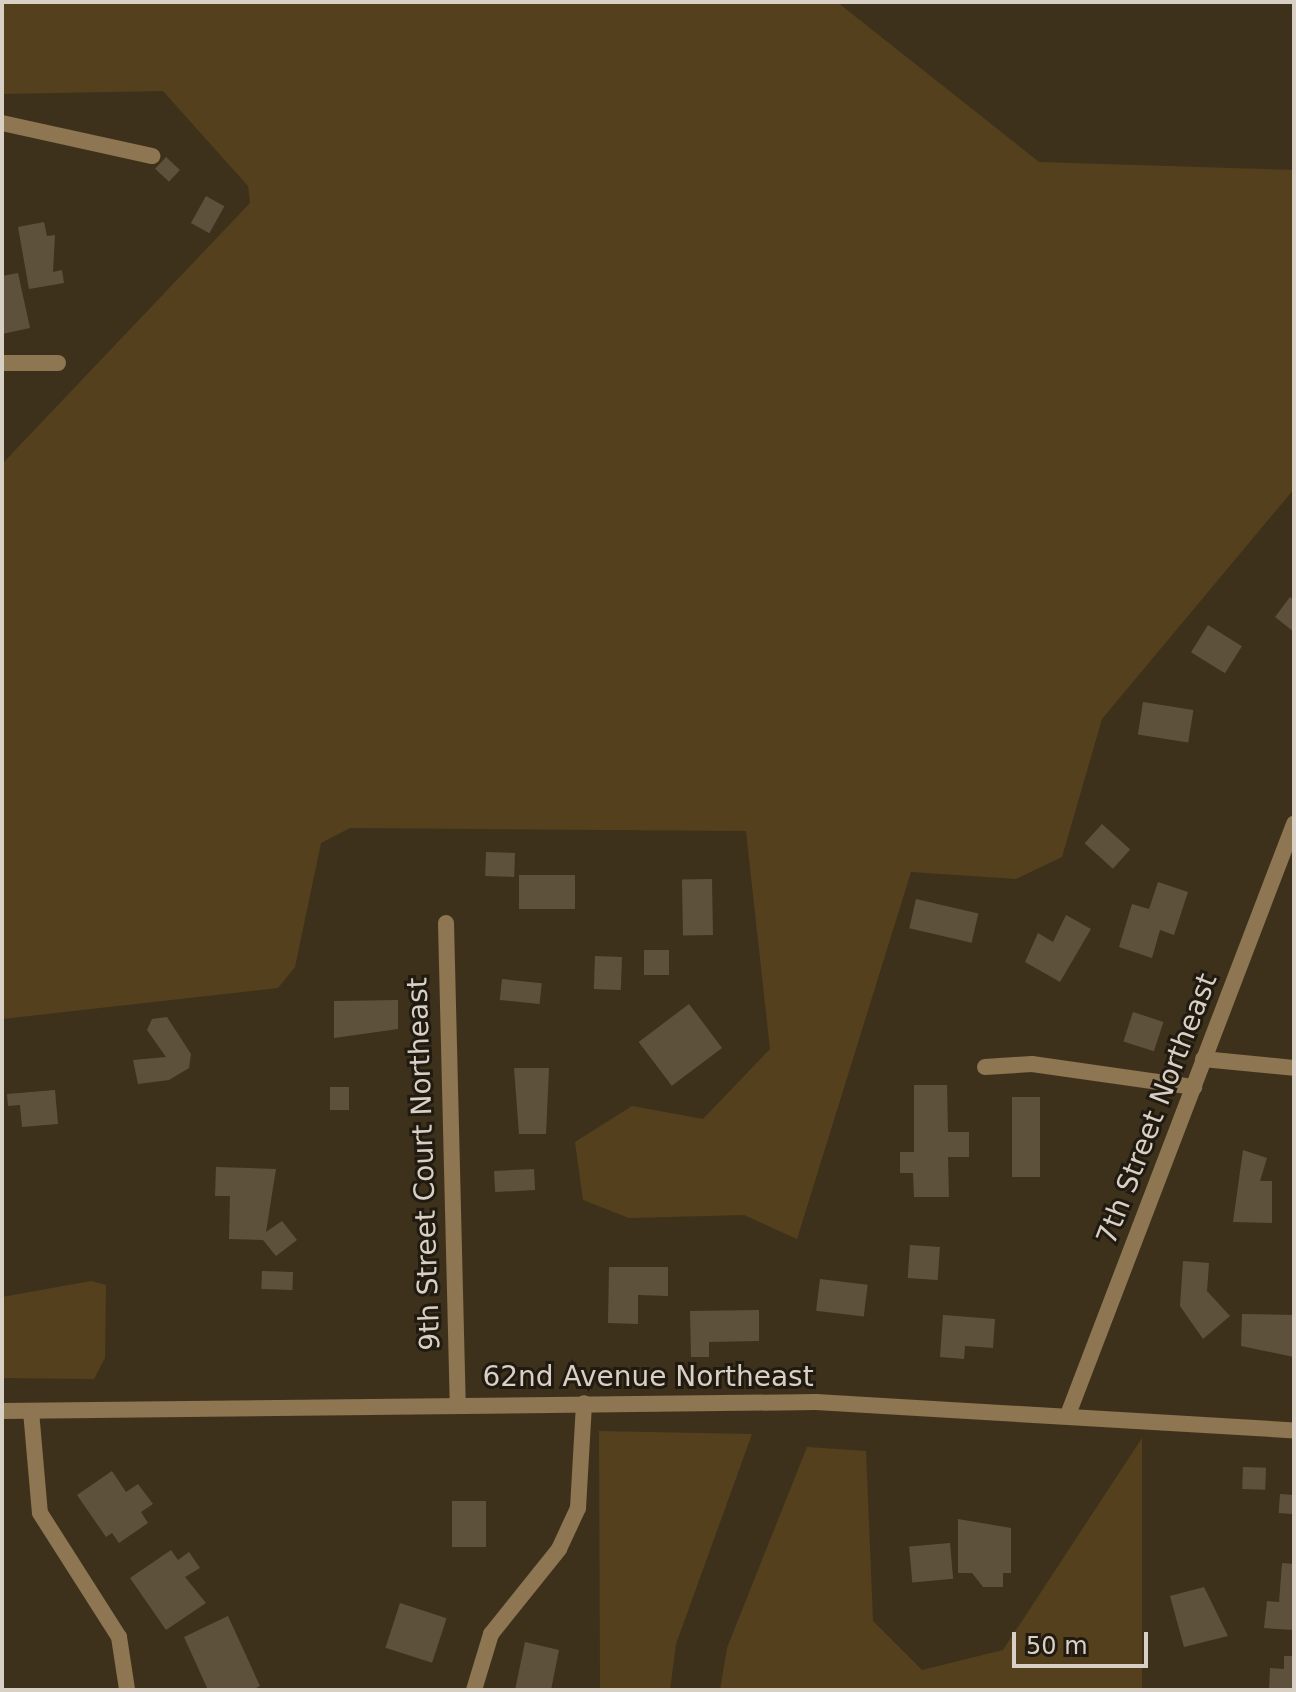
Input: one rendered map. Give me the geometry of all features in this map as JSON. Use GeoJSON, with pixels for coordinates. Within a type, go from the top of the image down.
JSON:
{"type":"FeatureCollection","features":[{"type":"Feature","properties":{"kind":"street"},"geometry":{"type":"LineString","coordinates":[[2,123],[152,156]]}},
{"type":"Feature","properties":{"kind":"street"},"geometry":{"type":"LineString","coordinates":[[2,363],[58,363]]}},
{"type":"Feature","properties":{"kind":"street","name":"7th Street Northeast"},"geometry":{"type":"LineString","coordinates":[[1069,1412],[1294,824]]}},
{"type":"Feature","properties":{"kind":"street","name":"9th Street Court Northeast"},"geometry":{"type":"LineString","coordinates":[[446,923],[458,1403]]}},
{"type":"Feature","properties":{"kind":"street"},"geometry":{"type":"LineString","coordinates":[[1203,1059],[1294,1068]]}},
{"type":"Feature","properties":{"kind":"street"},"geometry":{"type":"LineString","coordinates":[[985,1067],[1032,1064],[1194,1087]]}},
{"type":"Feature","properties":{"kind":"street"},"geometry":{"type":"LineString","coordinates":[[474,1690],[491,1634],[559,1549],[578,1508],[584,1403]]}},
{"type":"Feature","properties":{"kind":"street","name":"62nd Avenue Northeast"},"geometry":{"type":"LineString","coordinates":[[2,1411],[584,1403],[1069,1412],[1294,1430]]}},
{"type":"Feature","properties":{"kind":"street"},"geometry":{"type":"LineString","coordinates":[[31,1411],[40,1513],[119,1637],[127,1689]]}},
{"type":"Feature","properties":{"kind":"shaded area"},"geometry":{"type":"Polygon","coordinates":[[[2,2],[837,2],[1039,162],[1294,170],[1294,489],[1102,719],[1062,857],[1016,879],[911,872],[797,1239],[744,1215],[629,1218],[583,1200],[575,1142],[632,1106],[703,1119],[770,1049],[746,831],[350,828],[321,843],[295,967],[278,988],[2,1019],[2,464],[250,203],[248,186],[163,91],[2,94],[2,2]]]}},
{"type":"Feature","properties":{"kind":"shaded area"},"geometry":{"type":"Polygon","coordinates":[[[91,1281],[106,1285],[105,1358],[94,1379],[2,1378],[2,1297],[91,1281]]]}},
{"type":"Feature","properties":{"kind":"shaded area"},"geometry":{"type":"Polygon","coordinates":[[[599,1431],[752,1434],[676,1644],[670,1690],[600,1690],[599,1431]]]}},
{"type":"Feature","properties":{"kind":"shaded area"},"geometry":{"type":"Polygon","coordinates":[[[1142,1438],[1142,1690],[720,1690],[727,1648],[807,1447],[866,1451],[873,1621],[922,1670],[1003,1650],[1142,1438]]]}},
{"type":"Feature","properties":{"kind":"building"},"geometry":{"type":"Polygon","coordinates":[[[166,157],[180,170],[169,182],[155,169],[166,157]]]}},
{"type":"Feature","properties":{"kind":"building"},"geometry":{"type":"Polygon","coordinates":[[[206,196],[224,206],[209,233],[191,223],[206,196]]]}},
{"type":"Feature","properties":{"kind":"building"},"geometry":{"type":"Polygon","coordinates":[[[44,222],[47,236],[55,235],[53,272],[62,270],[64,283],[29,289],[18,227],[44,222]]]}},
{"type":"Feature","properties":{"kind":"building"},"geometry":{"type":"Polygon","coordinates":[[[18,273],[30,328],[2,334],[2,276],[18,273]]]}},
{"type":"Feature","properties":{"kind":"building"},"geometry":{"type":"Polygon","coordinates":[[[1290,597],[1294,600],[1294,632],[1275,617],[1290,597]]]}},
{"type":"Feature","properties":{"kind":"building"},"geometry":{"type":"Polygon","coordinates":[[[1208,625],[1242,646],[1225,673],[1191,652],[1208,625]]]}},
{"type":"Feature","properties":{"kind":"building"},"geometry":{"type":"Polygon","coordinates":[[[1143,702],[1193,710],[1188,743],[1138,735],[1143,702]]]}},
{"type":"Feature","properties":{"kind":"building"},"geometry":{"type":"Polygon","coordinates":[[[1102,824],[1130,849],[1113,869],[1085,843],[1102,824]]]}},
{"type":"Feature","properties":{"kind":"building"},"geometry":{"type":"Polygon","coordinates":[[[486,852],[515,853],[514,877],[485,876],[486,852]]]}},
{"type":"Feature","properties":{"kind":"building"},"geometry":{"type":"Polygon","coordinates":[[[519,875],[575,875],[575,909],[519,909],[519,875]]]}},
{"type":"Feature","properties":{"kind":"building"},"geometry":{"type":"Polygon","coordinates":[[[712,879],[713,935],[683,936],[682,880],[712,879]]]}},
{"type":"Feature","properties":{"kind":"building"},"geometry":{"type":"Polygon","coordinates":[[[1158,882],[1188,892],[1174,935],[1160,930],[1152,958],[1119,947],[1132,904],[1149,909],[1158,882]]]}},
{"type":"Feature","properties":{"kind":"building"},"geometry":{"type":"Polygon","coordinates":[[[916,899],[978,913],[972,943],[909,928],[916,899]]]}},
{"type":"Feature","properties":{"kind":"building"},"geometry":{"type":"Polygon","coordinates":[[[1066,915],[1091,929],[1060,982],[1025,962],[1038,933],[1053,942],[1066,915]]]}},
{"type":"Feature","properties":{"kind":"building"},"geometry":{"type":"Polygon","coordinates":[[[644,950],[669,950],[669,975],[644,975],[644,950]]]}},
{"type":"Feature","properties":{"kind":"building"},"geometry":{"type":"Polygon","coordinates":[[[595,956],[622,957],[621,990],[594,989],[595,956]]]}},
{"type":"Feature","properties":{"kind":"building"},"geometry":{"type":"Polygon","coordinates":[[[502,979],[542,983],[540,1004],[500,1000],[502,979]]]}},
{"type":"Feature","properties":{"kind":"building"},"geometry":{"type":"Polygon","coordinates":[[[398,1000],[398,1029],[334,1038],[334,1001],[398,1000]]]}},
{"type":"Feature","properties":{"kind":"building"},"geometry":{"type":"Polygon","coordinates":[[[689,1004],[722,1048],[672,1086],[639,1042],[689,1004]]]}},
{"type":"Feature","properties":{"kind":"building"},"geometry":{"type":"Polygon","coordinates":[[[1133,1012],[1163,1022],[1154,1051],[1123,1041],[1133,1012]]]}},
{"type":"Feature","properties":{"kind":"building"},"geometry":{"type":"Polygon","coordinates":[[[167,1017],[191,1054],[189,1068],[169,1080],[138,1084],[133,1060],[166,1057],[147,1030],[152,1019],[167,1017]]]}},
{"type":"Feature","properties":{"kind":"building"},"geometry":{"type":"Polygon","coordinates":[[[514,1068],[549,1068],[546,1134],[519,1134],[514,1068]]]}},
{"type":"Feature","properties":{"kind":"building"},"geometry":{"type":"Polygon","coordinates":[[[914,1085],[947,1085],[948,1132],[969,1132],[969,1157],[948,1157],[949,1197],[914,1197],[913,1173],[900,1173],[900,1152],[914,1152],[914,1085]]]}},
{"type":"Feature","properties":{"kind":"building"},"geometry":{"type":"Polygon","coordinates":[[[330,1087],[349,1087],[349,1110],[330,1110],[330,1087]]]}},
{"type":"Feature","properties":{"kind":"building"},"geometry":{"type":"Polygon","coordinates":[[[55,1090],[58,1124],[22,1127],[20,1105],[8,1106],[7,1094],[55,1090]]]}},
{"type":"Feature","properties":{"kind":"building"},"geometry":{"type":"Polygon","coordinates":[[[1012,1097],[1040,1097],[1040,1177],[1012,1177],[1012,1097]]]}},
{"type":"Feature","properties":{"kind":"building"},"geometry":{"type":"Polygon","coordinates":[[[1243,1150],[1267,1158],[1260,1181],[1272,1181],[1272,1223],[1233,1222],[1243,1150]]]}},
{"type":"Feature","properties":{"kind":"building"},"geometry":{"type":"Polygon","coordinates":[[[216,1167],[276,1169],[266,1232],[282,1221],[297,1240],[276,1256],[263,1240],[229,1239],[230,1196],[215,1196],[216,1167]]]}},
{"type":"Feature","properties":{"kind":"building"},"geometry":{"type":"Polygon","coordinates":[[[534,1169],[535,1190],[495,1192],[494,1171],[534,1169]]]}},
{"type":"Feature","properties":{"kind":"building"},"geometry":{"type":"Polygon","coordinates":[[[910,1245],[940,1247],[938,1280],[908,1278],[910,1245]]]}},
{"type":"Feature","properties":{"kind":"building"},"geometry":{"type":"Polygon","coordinates":[[[1183,1261],[1209,1263],[1207,1291],[1230,1316],[1203,1339],[1180,1306],[1183,1261]]]}},
{"type":"Feature","properties":{"kind":"building"},"geometry":{"type":"Polygon","coordinates":[[[609,1267],[668,1267],[668,1296],[638,1295],[638,1324],[608,1323],[609,1267]]]}},
{"type":"Feature","properties":{"kind":"building"},"geometry":{"type":"Polygon","coordinates":[[[262,1271],[293,1272],[292,1290],[261,1289],[262,1271]]]}},
{"type":"Feature","properties":{"kind":"building"},"geometry":{"type":"Polygon","coordinates":[[[820,1279],[868,1285],[864,1317],[816,1311],[820,1279]]]}},
{"type":"Feature","properties":{"kind":"building"},"geometry":{"type":"Polygon","coordinates":[[[759,1310],[759,1341],[709,1342],[709,1357],[691,1357],[690,1311],[759,1310]]]}},
{"type":"Feature","properties":{"kind":"building"},"geometry":{"type":"Polygon","coordinates":[[[1242,1314],[1294,1315],[1294,1357],[1241,1346],[1242,1314]]]}},
{"type":"Feature","properties":{"kind":"building"},"geometry":{"type":"Polygon","coordinates":[[[943,1315],[995,1319],[993,1348],[965,1346],[964,1359],[940,1357],[943,1315]]]}},
{"type":"Feature","properties":{"kind":"building"},"geometry":{"type":"Polygon","coordinates":[[[1243,1467],[1266,1468],[1265,1490],[1242,1489],[1243,1467]]]}},
{"type":"Feature","properties":{"kind":"building"},"geometry":{"type":"Polygon","coordinates":[[[112,1471],[126,1492],[138,1484],[153,1504],[141,1512],[148,1523],[119,1543],[112,1533],[106,1537],[77,1495],[112,1471]]]}},
{"type":"Feature","properties":{"kind":"building"},"geometry":{"type":"Polygon","coordinates":[[[1280,1494],[1294,1495],[1293,1514],[1279,1513],[1280,1494]]]}},
{"type":"Feature","properties":{"kind":"building"},"geometry":{"type":"Polygon","coordinates":[[[452,1501],[486,1501],[486,1547],[452,1547],[452,1501]]]}},
{"type":"Feature","properties":{"kind":"building"},"geometry":{"type":"Polygon","coordinates":[[[958,1519],[1011,1528],[1011,1573],[1003,1573],[1003,1587],[983,1587],[972,1573],[958,1573],[958,1519]]]}},
{"type":"Feature","properties":{"kind":"building"},"geometry":{"type":"Polygon","coordinates":[[[950,1543],[953,1579],[912,1582],[909,1547],[950,1543]]]}},
{"type":"Feature","properties":{"kind":"building"},"geometry":{"type":"Polygon","coordinates":[[[171,1550],[178,1560],[189,1552],[200,1568],[185,1577],[206,1603],[166,1630],[130,1578],[171,1550]]]}},
{"type":"Feature","properties":{"kind":"building"},"geometry":{"type":"Polygon","coordinates":[[[1282,1563],[1294,1564],[1294,1630],[1264,1628],[1267,1601],[1279,1602],[1282,1563]]]}},
{"type":"Feature","properties":{"kind":"building"},"geometry":{"type":"Polygon","coordinates":[[[1204,1587],[1228,1636],[1184,1647],[1170,1596],[1204,1587]]]}},
{"type":"Feature","properties":{"kind":"building"},"geometry":{"type":"Polygon","coordinates":[[[400,1603],[447,1618],[432,1663],[385,1648],[400,1603]]]}},
{"type":"Feature","properties":{"kind":"building"},"geometry":{"type":"Polygon","coordinates":[[[228,1616],[260,1686],[252,1690],[208,1690],[184,1637],[228,1616]]]}},
{"type":"Feature","properties":{"kind":"building"},"geometry":{"type":"Polygon","coordinates":[[[525,1642],[559,1650],[551,1690],[515,1690],[525,1642]]]}},
{"type":"Feature","properties":{"kind":"building"},"geometry":{"type":"Polygon","coordinates":[[[1284,1656],[1294,1656],[1294,1690],[1269,1690],[1270,1668],[1284,1669],[1284,1656]]]}}]}
